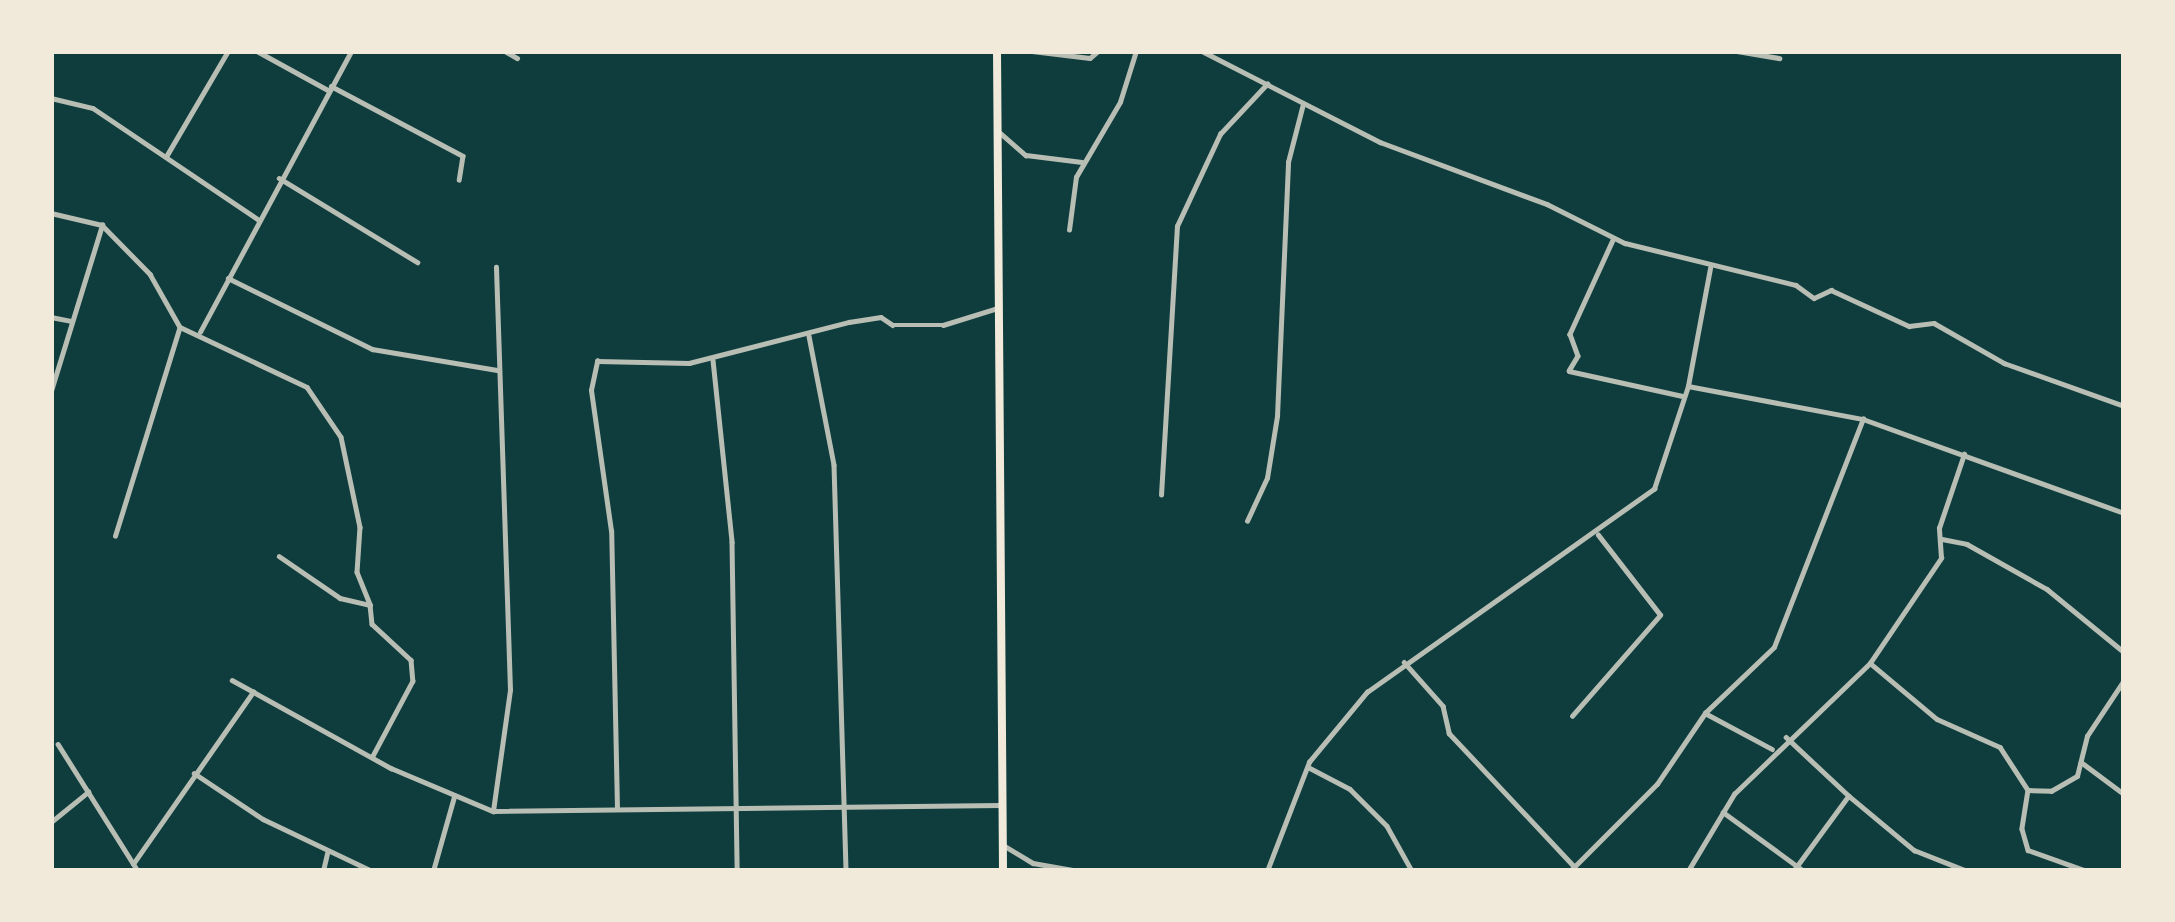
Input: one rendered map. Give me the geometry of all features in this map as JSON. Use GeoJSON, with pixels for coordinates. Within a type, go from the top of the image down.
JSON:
{"type":"FeatureCollection","features":[{"type":"Feature","properties":{"kind":"main road"},"geometry":{"type":"LineString","coordinates":[[998,51],[1003,871]]}},
{"type":"Feature","properties":{"kind":"street"},"geometry":{"type":"LineString","coordinates":[[167,155],[226,54],[214,51]]}},
{"type":"Feature","properties":{"kind":"street"},"geometry":{"type":"LineString","coordinates":[[257,51],[463,156],[459,180]]}},
{"type":"Feature","properties":{"kind":"street"},"geometry":{"type":"LineString","coordinates":[[200,332],[351,51]]}},
{"type":"Feature","properties":{"kind":"street"},"geometry":{"type":"LineString","coordinates":[[506,51],[517,58]]}},
{"type":"Feature","properties":{"kind":"street"},"geometry":{"type":"LineString","coordinates":[[1032,51],[1090,58],[1098,51]]}},
{"type":"Feature","properties":{"kind":"street"},"geometry":{"type":"LineString","coordinates":[[1069,230],[1082,162],[1120,102],[1136,51]]}},
{"type":"Feature","properties":{"kind":"street"},"geometry":{"type":"LineString","coordinates":[[1202,51],[1212,63],[1236,64],[1380,142],[1614,238],[1796,285],[1814,298],[1831,290],[1909,326],[1934,323],[2004,363],[2124,406]]}},
{"type":"Feature","properties":{"kind":"street"},"geometry":{"type":"LineString","coordinates":[[1737,51],[1779,58]]}},
{"type":"Feature","properties":{"kind":"street"},"geometry":{"type":"LineString","coordinates":[[1161,495],[1177,226],[1220,134],[1267,84]]}},
{"type":"Feature","properties":{"kind":"street"},"geometry":{"type":"LineString","coordinates":[[51,98],[93,109],[260,220]]}},
{"type":"Feature","properties":{"kind":"street"},"geometry":{"type":"LineString","coordinates":[[1247,521],[1267,478],[1277,416],[1288,162],[1303,101]]}},
{"type":"Feature","properties":{"kind":"street"},"geometry":{"type":"LineString","coordinates":[[998,131],[1026,154],[1082,162]]}},
{"type":"Feature","properties":{"kind":"street"},"geometry":{"type":"LineString","coordinates":[[279,178],[417,262]]}},
{"type":"Feature","properties":{"kind":"street"},"geometry":{"type":"LineString","coordinates":[[51,213],[102,225],[150,274],[180,327],[299,380],[329,416],[354,494],[357,572],[372,624],[414,670],[373,757]]}},
{"type":"Feature","properties":{"kind":"street"},"geometry":{"type":"LineString","coordinates":[[51,391],[102,225]]}},
{"type":"Feature","properties":{"kind":"street"},"geometry":{"type":"LineString","coordinates":[[1614,238],[1570,334],[1578,356],[1569,370],[1685,397]]}},
{"type":"Feature","properties":{"kind":"street"},"geometry":{"type":"LineString","coordinates":[[1267,871],[1308,766],[1340,719],[1404,662],[1598,535],[1654,489],[1688,386],[1711,266]]}},
{"type":"Feature","properties":{"kind":"street"},"geometry":{"type":"LineString","coordinates":[[493,811],[510,690],[496,267]]}},
{"type":"Feature","properties":{"kind":"street"},"geometry":{"type":"LineString","coordinates":[[228,278],[372,349],[500,370]]}},
{"type":"Feature","properties":{"kind":"street"},"geometry":{"type":"LineString","coordinates":[[617,809],[611,531],[591,390],[597,361],[713,360],[881,316],[893,326],[931,326],[998,308]]}},
{"type":"Feature","properties":{"kind":"street"},"geometry":{"type":"LineString","coordinates":[[51,317],[72,320]]}},
{"type":"Feature","properties":{"kind":"street"},"geometry":{"type":"LineString","coordinates":[[115,536],[180,327]]}},
{"type":"Feature","properties":{"kind":"street"},"geometry":{"type":"LineString","coordinates":[[809,336],[834,465],[840,802],[846,871]]}},
{"type":"Feature","properties":{"kind":"street"},"geometry":{"type":"LineString","coordinates":[[713,360],[732,542],[737,871]]}},
{"type":"Feature","properties":{"kind":"street"},"geometry":{"type":"LineString","coordinates":[[1688,386],[1862,419],[2124,513]]}},
{"type":"Feature","properties":{"kind":"street"},"geometry":{"type":"LineString","coordinates":[[1404,662],[1443,706],[1448,734],[1572,869],[1657,784],[1705,713],[1774,647],[1862,419]]}},
{"type":"Feature","properties":{"kind":"street"},"geometry":{"type":"LineString","coordinates":[[1688,871],[1724,812],[1773,749],[1870,663],[1941,558],[1964,454]]}},
{"type":"Feature","properties":{"kind":"street"},"geometry":{"type":"LineString","coordinates":[[1572,716],[1660,615],[1598,535]]}},
{"type":"Feature","properties":{"kind":"street"},"geometry":{"type":"LineString","coordinates":[[1942,539],[1967,544],[2047,589],[2124,652]]}},
{"type":"Feature","properties":{"kind":"street"},"geometry":{"type":"LineString","coordinates":[[279,556],[340,598],[370,605]]}},
{"type":"Feature","properties":{"kind":"street"},"geometry":{"type":"LineString","coordinates":[[1870,663],[1937,719],[2000,747],[2028,790],[2023,841],[2044,860],[2087,871]]}},
{"type":"Feature","properties":{"kind":"street"},"geometry":{"type":"LineString","coordinates":[[232,680],[373,757],[493,811],[840,802],[1000,805]]}},
{"type":"Feature","properties":{"kind":"street"},"geometry":{"type":"LineString","coordinates":[[2028,790],[2064,784],[2081,762],[2086,736],[2124,680]]}},
{"type":"Feature","properties":{"kind":"street"},"geometry":{"type":"LineString","coordinates":[[133,864],[253,692]]}},
{"type":"Feature","properties":{"kind":"street"},"geometry":{"type":"LineString","coordinates":[[1705,713],[1773,749]]}},
{"type":"Feature","properties":{"kind":"street"},"geometry":{"type":"LineString","coordinates":[[1786,736],[1914,850],[1966,871]]}},
{"type":"Feature","properties":{"kind":"street"},"geometry":{"type":"LineString","coordinates":[[58,744],[138,871]]}},
{"type":"Feature","properties":{"kind":"street"},"geometry":{"type":"LineString","coordinates":[[2081,762],[2124,794]]}},
{"type":"Feature","properties":{"kind":"street"},"geometry":{"type":"LineString","coordinates":[[1308,766],[1350,789],[1387,826],[1412,871]]}},
{"type":"Feature","properties":{"kind":"street"},"geometry":{"type":"LineString","coordinates":[[194,773],[328,851],[372,871]]}},
{"type":"Feature","properties":{"kind":"street"},"geometry":{"type":"LineString","coordinates":[[51,822],[89,791]]}},
{"type":"Feature","properties":{"kind":"street"},"geometry":{"type":"LineString","coordinates":[[1724,812],[1798,869],[1849,796]]}},
{"type":"Feature","properties":{"kind":"street"},"geometry":{"type":"LineString","coordinates":[[433,871],[454,797]]}},
{"type":"Feature","properties":{"kind":"street"},"geometry":{"type":"LineString","coordinates":[[1003,845],[1032,867],[1078,871]]}},
{"type":"Feature","properties":{"kind":"street"},"geometry":{"type":"LineString","coordinates":[[323,871],[328,851]]}}]}
